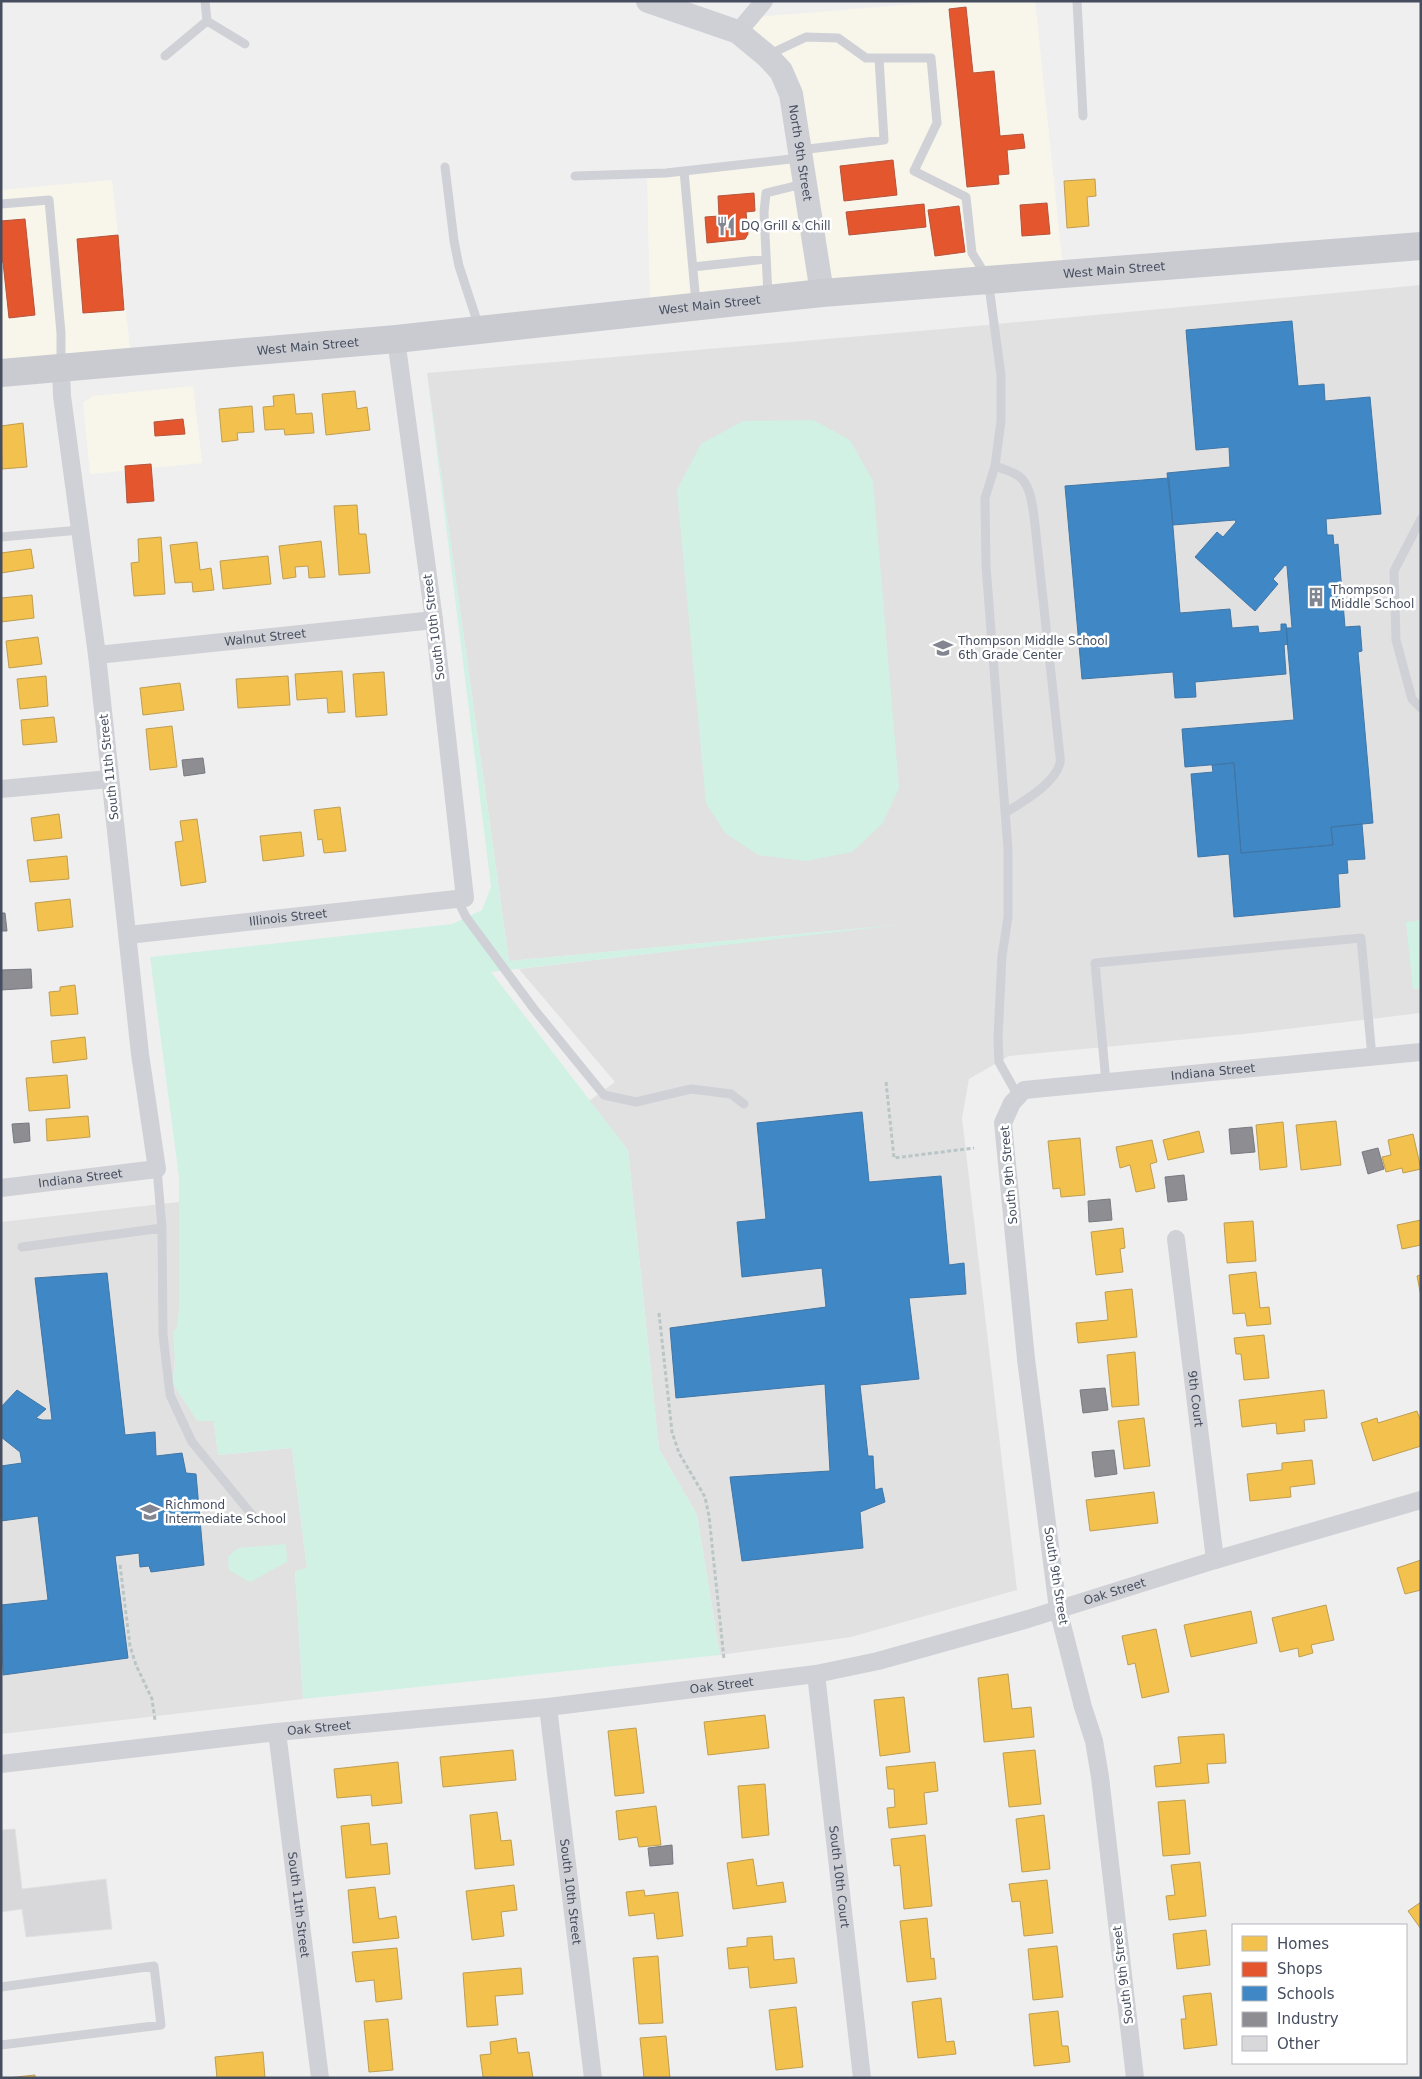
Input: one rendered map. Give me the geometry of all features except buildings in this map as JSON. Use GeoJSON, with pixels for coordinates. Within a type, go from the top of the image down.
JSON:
{"type":"FeatureCollection","features":[{"type":"Feature","properties":{"kind":"main road","name":"West Main Street"},"geometry":{"type":"LineString","coordinates":[[1,374],[396,339],[822,293],[1421,246]]}},
{"type":"Feature","properties":{"kind":"street"},"geometry":{"type":"LineString","coordinates":[[648,1],[738,32],[764,1]]}},
{"type":"Feature","properties":{"kind":"street","name":"North 9th Street"},"geometry":{"type":"LineString","coordinates":[[738,32],[767,56],[781,71],[791,94],[822,293]]}},
{"type":"Feature","properties":{"kind":"street","name":"South 10th Street"},"geometry":{"type":"LineString","coordinates":[[396,339],[434,620],[465,898],[452,899]]}},
{"type":"Feature","properties":{"kind":"street","name":"South 11th Street"},"geometry":{"type":"LineString","coordinates":[[60,368],[62,396],[96,655],[140,1054],[157,1168]]}},
{"type":"Feature","properties":{"kind":"street","name":"Walnut Street"},"geometry":{"type":"LineString","coordinates":[[96,655],[434,620]]}},
{"type":"Feature","properties":{"kind":"street"},"geometry":{"type":"LineString","coordinates":[[1,789],[109,779]]}},
{"type":"Feature","properties":{"kind":"street","name":"Illinois Street"},"geometry":{"type":"LineString","coordinates":[[128,935],[452,899]]}},
{"type":"Feature","properties":{"kind":"street","name":"Indiana Street"},"geometry":{"type":"LineString","coordinates":[[1015,1099],[1024,1090],[1421,1052]]}},
{"type":"Feature","properties":{"kind":"street","name":"South 9th Street"},"geometry":{"type":"LineString","coordinates":[[1015,1099],[1003,1123],[1026,1359],[1058,1608],[1083,1707],[1094,1741],[1100,1778],[1135,2078]]}},
{"type":"Feature","properties":{"kind":"street","name":"Indiana Street"},"geometry":{"type":"LineString","coordinates":[[1,1188],[157,1168]]}},
{"type":"Feature","properties":{"kind":"street","name":"9th Court"},"geometry":{"type":"LineString","coordinates":[[1176,1239],[1215,1560]]}},
{"type":"Feature","properties":{"kind":"street","name":"Oak Street"},"geometry":{"type":"LineString","coordinates":[[1,1764],[277,1732],[548,1707],[816,1674],[878,1661],[1028,1619],[1215,1560],[1421,1500]]}},
{"type":"Feature","properties":{"kind":"street","name":"South 10th Court"},"geometry":{"type":"LineString","coordinates":[[816,1674],[862,2078]]}},
{"type":"Feature","properties":{"kind":"street","name":"South 10th Street"},"geometry":{"type":"LineString","coordinates":[[548,1707],[593,2078]]}},
{"type":"Feature","properties":{"kind":"street","name":"South 11th Street"},"geometry":{"type":"LineString","coordinates":[[277,1732],[320,2078]]}},
{"type":"Feature","properties":{"kind":"lane"},"geometry":{"type":"LineString","coordinates":[[205,1],[207,22]]}},
{"type":"Feature","properties":{"kind":"lane"},"geometry":{"type":"LineString","coordinates":[[1077,1],[1083,116]]}},
{"type":"Feature","properties":{"kind":"lane"},"geometry":{"type":"LineString","coordinates":[[207,22],[245,44]]}},
{"type":"Feature","properties":{"kind":"lane"},"geometry":{"type":"LineString","coordinates":[[165,56],[207,22]]}},
{"type":"Feature","properties":{"kind":"lane"},"geometry":{"type":"LineString","coordinates":[[767,56],[806,37],[838,38],[866,58],[931,58],[937,122],[914,171],[966,197],[972,253],[988,279],[1001,374],[1001,421],[995,466],[985,498],[986,566],[1008,849],[1008,916],[1002,956],[998,1038],[999,1062],[1015,1099]]}},
{"type":"Feature","properties":{"kind":"lane"},"geometry":{"type":"LineString","coordinates":[[575,176],[684,171],[884,140],[879,58]]}},
{"type":"Feature","properties":{"kind":"lane"},"geometry":{"type":"LineString","coordinates":[[445,167],[459,266],[480,330]]}},
{"type":"Feature","properties":{"kind":"lane"},"geometry":{"type":"LineString","coordinates":[[684,171],[696,307]]}},
{"type":"Feature","properties":{"kind":"lane"},"geometry":{"type":"LineString","coordinates":[[768,299],[764,212],[766,193],[805,184]]}},
{"type":"Feature","properties":{"kind":"lane"},"geometry":{"type":"LineString","coordinates":[[1,204],[49,200],[61,333],[60,368]]}},
{"type":"Feature","properties":{"kind":"lane"},"geometry":{"type":"LineString","coordinates":[[693,267],[766,260]]}},
{"type":"Feature","properties":{"kind":"lane"},"geometry":{"type":"LineString","coordinates":[[995,466],[1020,477],[1027,487],[1036,525],[1060,763],[1053,776],[1035,794],[1005,813]]}},
{"type":"Feature","properties":{"kind":"lane"},"geometry":{"type":"LineString","coordinates":[[1421,519],[1394,571],[1396,640],[1412,699],[1421,708]]}},
{"type":"Feature","properties":{"kind":"lane"},"geometry":{"type":"LineString","coordinates":[[1,537],[80,530]]}},
{"type":"Feature","properties":{"kind":"lane"},"geometry":{"type":"LineString","coordinates":[[452,899],[604,1096],[636,1102],[691,1089],[731,1094],[744,1104]]}},
{"type":"Feature","properties":{"kind":"lane"},"geometry":{"type":"LineString","coordinates":[[1106,1082],[1095,963],[1114,961],[1360,938],[1372,1057]]}},
{"type":"Feature","properties":{"kind":"lane"},"geometry":{"type":"LineString","coordinates":[[157,1168],[162,1228],[163,1335],[170,1395],[192,1442],[257,1521]]}},
{"type":"Feature","properties":{"kind":"lane"},"geometry":{"type":"LineString","coordinates":[[22,1247],[162,1228]]}},
{"type":"Feature","properties":{"kind":"lane"},"geometry":{"type":"LineString","coordinates":[[1,1987],[154,1966],[161,2025],[1,2045]]}},
{"type":"Feature","properties":{"kind":"path"},"geometry":{"type":"LineString","coordinates":[[886,1082],[894,1158],[974,1148]]}},
{"type":"Feature","properties":{"kind":"path"},"geometry":{"type":"LineString","coordinates":[[659,1313],[672,1432],[679,1453],[705,1497],[709,1516],[724,1659]]}},
{"type":"Feature","properties":{"kind":"path"},"geometry":{"type":"LineString","coordinates":[[120,1566],[130,1646],[136,1665],[152,1699],[154,1720]]}},
{"type":"Feature","properties":{"kind":"shaded area"},"geometry":{"type":"Polygon","coordinates":[[[953,1],[1035,1],[1063,268],[825,289],[795,94],[743,31],[755,17],[953,1]]]}},
{"type":"Feature","properties":{"kind":"shaded area"},"geometry":{"type":"Polygon","coordinates":[[[795,159],[817,288],[650,307],[647,173],[795,159]]]}},
{"type":"Feature","properties":{"kind":"shaded area"},"geometry":{"type":"Polygon","coordinates":[[[112,180],[131,358],[1,369],[1,190],[112,180]]]}},
{"type":"Feature","properties":{"kind":"shaded area","name":"Thompson Middle School 6th Grade Center"},"geometry":{"type":"Polygon","coordinates":[[[1421,285],[1421,1013],[1244,1034],[1009,1056],[969,1079],[962,1118],[1017,1590],[851,1637],[720,1655],[697,1515],[659,1449],[628,1150],[589,1101],[615,1082],[519,969],[874,927],[509,961],[427,373],[954,328],[1421,285]]]}},
{"type":"Feature","properties":{"kind":"shaded area"},"geometry":{"type":"Polygon","coordinates":[[[193,386],[202,463],[90,474],[83,403],[93,396],[193,386]]]}},
{"type":"Feature","properties":{"kind":"shaded area","name":"Richmond Intermediate School"},"geometry":{"type":"Polygon","coordinates":[[[179,1202],[179,1309],[173,1384],[214,1421],[218,1455],[292,1448],[307,1569],[295,1571],[303,1699],[1,1734],[1,1222],[179,1202]]]}},
{"type":"Feature","properties":{"kind":"green space"},"geometry":{"type":"Polygon","coordinates":[[[427,373],[509,961],[907,924],[491,972],[628,1150],[659,1449],[697,1515],[720,1655],[303,1699],[295,1571],[307,1568],[292,1448],[218,1455],[214,1421],[197,1421],[173,1384],[175,1364],[173,1330],[177,1329],[179,1309],[179,1177],[150,957],[452,924],[482,910],[491,887],[427,373]]]}},
{"type":"Feature","properties":{"kind":"green space"},"geometry":{"type":"Polygon","coordinates":[[[813,420],[850,440],[873,481],[899,788],[882,824],[852,852],[806,861],[758,855],[725,833],[706,803],[677,490],[701,444],[743,421],[813,420]]]}},
{"type":"Feature","properties":{"kind":"green space"},"geometry":{"type":"Polygon","coordinates":[[[1421,920],[1421,989],[1413,989],[1406,922],[1421,920]]]}},
{"type":"Feature","properties":{"kind":"green space"},"geometry":{"type":"Polygon","coordinates":[[[286,1544],[287,1562],[250,1582],[229,1570],[228,1557],[238,1548],[286,1544]]]}},
{"type":"Feature","properties":{"kind":"place","name":"DQ Grill & Chill"},"geometry":{"type":"Point","coordinates":[726,226]}},
{"type":"Feature","properties":{"kind":"place","name":"Thompson Middle School"},"geometry":{"type":"Point","coordinates":[1316,597]}},
{"type":"Feature","properties":{"kind":"place","name":"Thompson Middle School 6th Grade Center"},"geometry":{"type":"Point","coordinates":[943,648]}},
{"type":"Feature","properties":{"kind":"place","name":"Richmond Intermediate School"},"geometry":{"type":"Point","coordinates":[150,1512]}}]}
